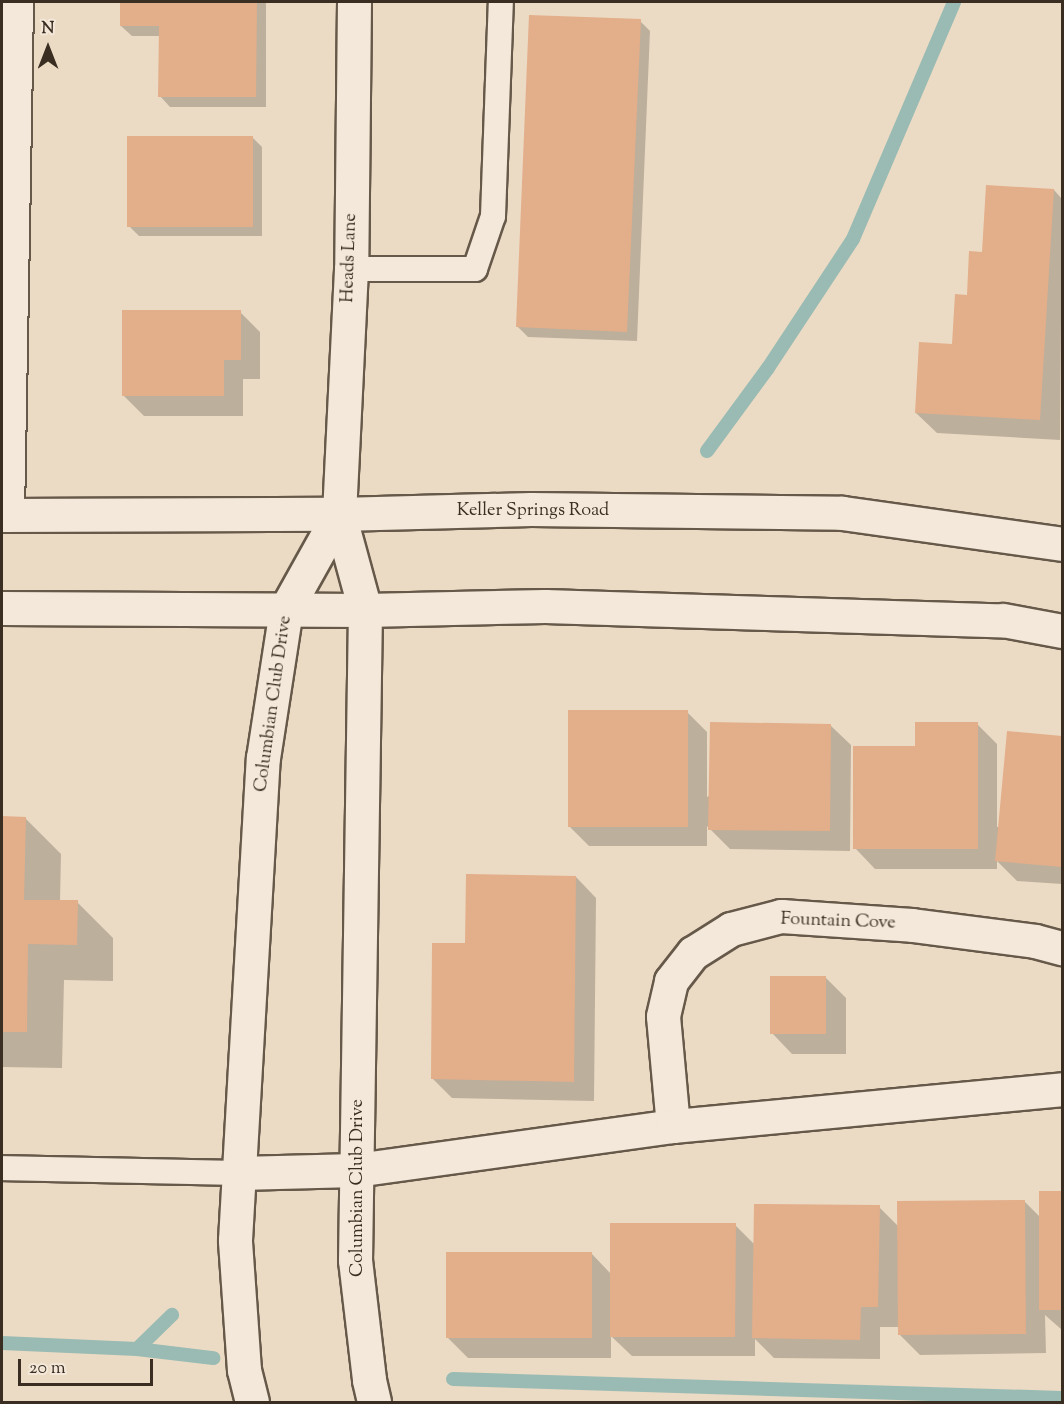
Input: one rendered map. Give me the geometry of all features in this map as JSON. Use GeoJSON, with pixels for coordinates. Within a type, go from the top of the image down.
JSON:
{"type":"FeatureCollection","features":[{"type":"Feature","properties":{"kind":"street"},"geometry":{"type":"LineString","coordinates":[[4,515],[16,2]]}},
{"type":"Feature","properties":{"kind":"street","name":"Heads Lane"},"geometry":{"type":"LineString","coordinates":[[339,514],[351,269],[354,2]]}},
{"type":"Feature","properties":{"kind":"street","name":"Keller Springs Road"},"geometry":{"type":"LineString","coordinates":[[4,515],[339,514],[531,509],[842,513],[1062,544]]}},
{"type":"Feature","properties":{"kind":"street","name":"Columbian Club Drive"},"geometry":{"type":"LineString","coordinates":[[252,1402],[244,1370],[235,1240],[263,758],[286,609],[339,514]]}},
{"type":"Feature","properties":{"kind":"street","name":"Columbian Club Drive"},"geometry":{"type":"LineString","coordinates":[[339,514],[364,610],[355,1260],[369,1380],[374,1402]]}},
{"type":"Feature","properties":{"kind":"street"},"geometry":{"type":"LineString","coordinates":[[2,608],[364,610],[580,607],[1003,620],[1062,631]]}},
{"type":"Feature","properties":{"kind":"street","name":"Fountain Cove"},"geometry":{"type":"LineString","coordinates":[[673,1126],[663,1016],[671,981],[693,953],[730,929],[782,916],[912,925],[1035,941],[1062,948]]}},
{"type":"Feature","properties":{"kind":"street"},"geometry":{"type":"LineString","coordinates":[[239,1173],[356,1170],[673,1126],[1062,1089]]}},
{"type":"Feature","properties":{"kind":"lane"},"geometry":{"type":"LineString","coordinates":[[351,269],[475,268],[494,216],[501,2]]}},
{"type":"Feature","properties":{"kind":"lane"},"geometry":{"type":"LineString","coordinates":[[2,1168],[239,1173]]}},
{"type":"Feature","properties":{"kind":"building"},"geometry":{"type":"Polygon","coordinates":[[[120,2],[257,2],[256,97],[158,97],[159,26],[120,26],[120,2]]]}},
{"type":"Feature","properties":{"kind":"building"},"geometry":{"type":"Polygon","coordinates":[[[529,15],[641,19],[627,332],[516,327],[529,15]]]}},
{"type":"Feature","properties":{"kind":"building"},"geometry":{"type":"Polygon","coordinates":[[[127,136],[253,136],[253,227],[127,227],[127,136]]]}},
{"type":"Feature","properties":{"kind":"building"},"geometry":{"type":"Polygon","coordinates":[[[986,185],[1054,189],[1040,420],[915,413],[919,342],[952,344],[955,294],[967,295],[969,251],[982,252],[986,185]]]}},
{"type":"Feature","properties":{"kind":"building"},"geometry":{"type":"Polygon","coordinates":[[[122,310],[241,310],[241,360],[224,360],[224,396],[122,396],[122,310]]]}},
{"type":"Feature","properties":{"kind":"building"},"geometry":{"type":"Polygon","coordinates":[[[568,710],[688,710],[688,827],[568,827],[568,710]]]}},
{"type":"Feature","properties":{"kind":"building"},"geometry":{"type":"Polygon","coordinates":[[[710,722],[831,724],[830,831],[708,830],[710,722]]]}},
{"type":"Feature","properties":{"kind":"building"},"geometry":{"type":"Polygon","coordinates":[[[915,722],[978,722],[978,849],[853,849],[853,746],[915,746],[915,722]]]}},
{"type":"Feature","properties":{"kind":"building"},"geometry":{"type":"Polygon","coordinates":[[[1007,731],[1062,736],[1062,867],[995,861],[1007,731]]]}},
{"type":"Feature","properties":{"kind":"building"},"geometry":{"type":"Polygon","coordinates":[[[2,816],[26,817],[24,900],[78,900],[77,945],[28,944],[27,1032],[2,1032],[2,816]]]}},
{"type":"Feature","properties":{"kind":"building"},"geometry":{"type":"Polygon","coordinates":[[[466,874],[576,876],[574,1082],[431,1079],[432,943],[465,943],[466,874]]]}},
{"type":"Feature","properties":{"kind":"building"},"geometry":{"type":"Polygon","coordinates":[[[770,976],[826,976],[826,1034],[770,1034],[770,976]]]}},
{"type":"Feature","properties":{"kind":"building"},"geometry":{"type":"Polygon","coordinates":[[[1039,1191],[1062,1191],[1062,1310],[1039,1310],[1039,1191]]]}},
{"type":"Feature","properties":{"kind":"building"},"geometry":{"type":"Polygon","coordinates":[[[1025,1200],[1026,1334],[898,1335],[897,1201],[1025,1200]]]}},
{"type":"Feature","properties":{"kind":"building"},"geometry":{"type":"Polygon","coordinates":[[[754,1204],[880,1205],[878,1307],[861,1307],[860,1340],[752,1338],[754,1204]]]}},
{"type":"Feature","properties":{"kind":"building"},"geometry":{"type":"Polygon","coordinates":[[[610,1223],[736,1223],[735,1337],[610,1337],[610,1223]]]}},
{"type":"Feature","properties":{"kind":"building"},"geometry":{"type":"Polygon","coordinates":[[[446,1252],[592,1252],[592,1338],[446,1338],[446,1252]]]}},
{"type":"Feature","properties":{"kind":"waterway"},"geometry":{"type":"LineString","coordinates":[[707,451],[768,368],[853,239],[954,2]]}},
{"type":"Feature","properties":{"kind":"waterway"},"geometry":{"type":"LineString","coordinates":[[137,1349],[172,1315]]}},
{"type":"Feature","properties":{"kind":"waterway"},"geometry":{"type":"LineString","coordinates":[[2,1343],[137,1349],[213,1358]]}},
{"type":"Feature","properties":{"kind":"waterway"},"geometry":{"type":"LineString","coordinates":[[453,1379],[1062,1398]]}}]}
